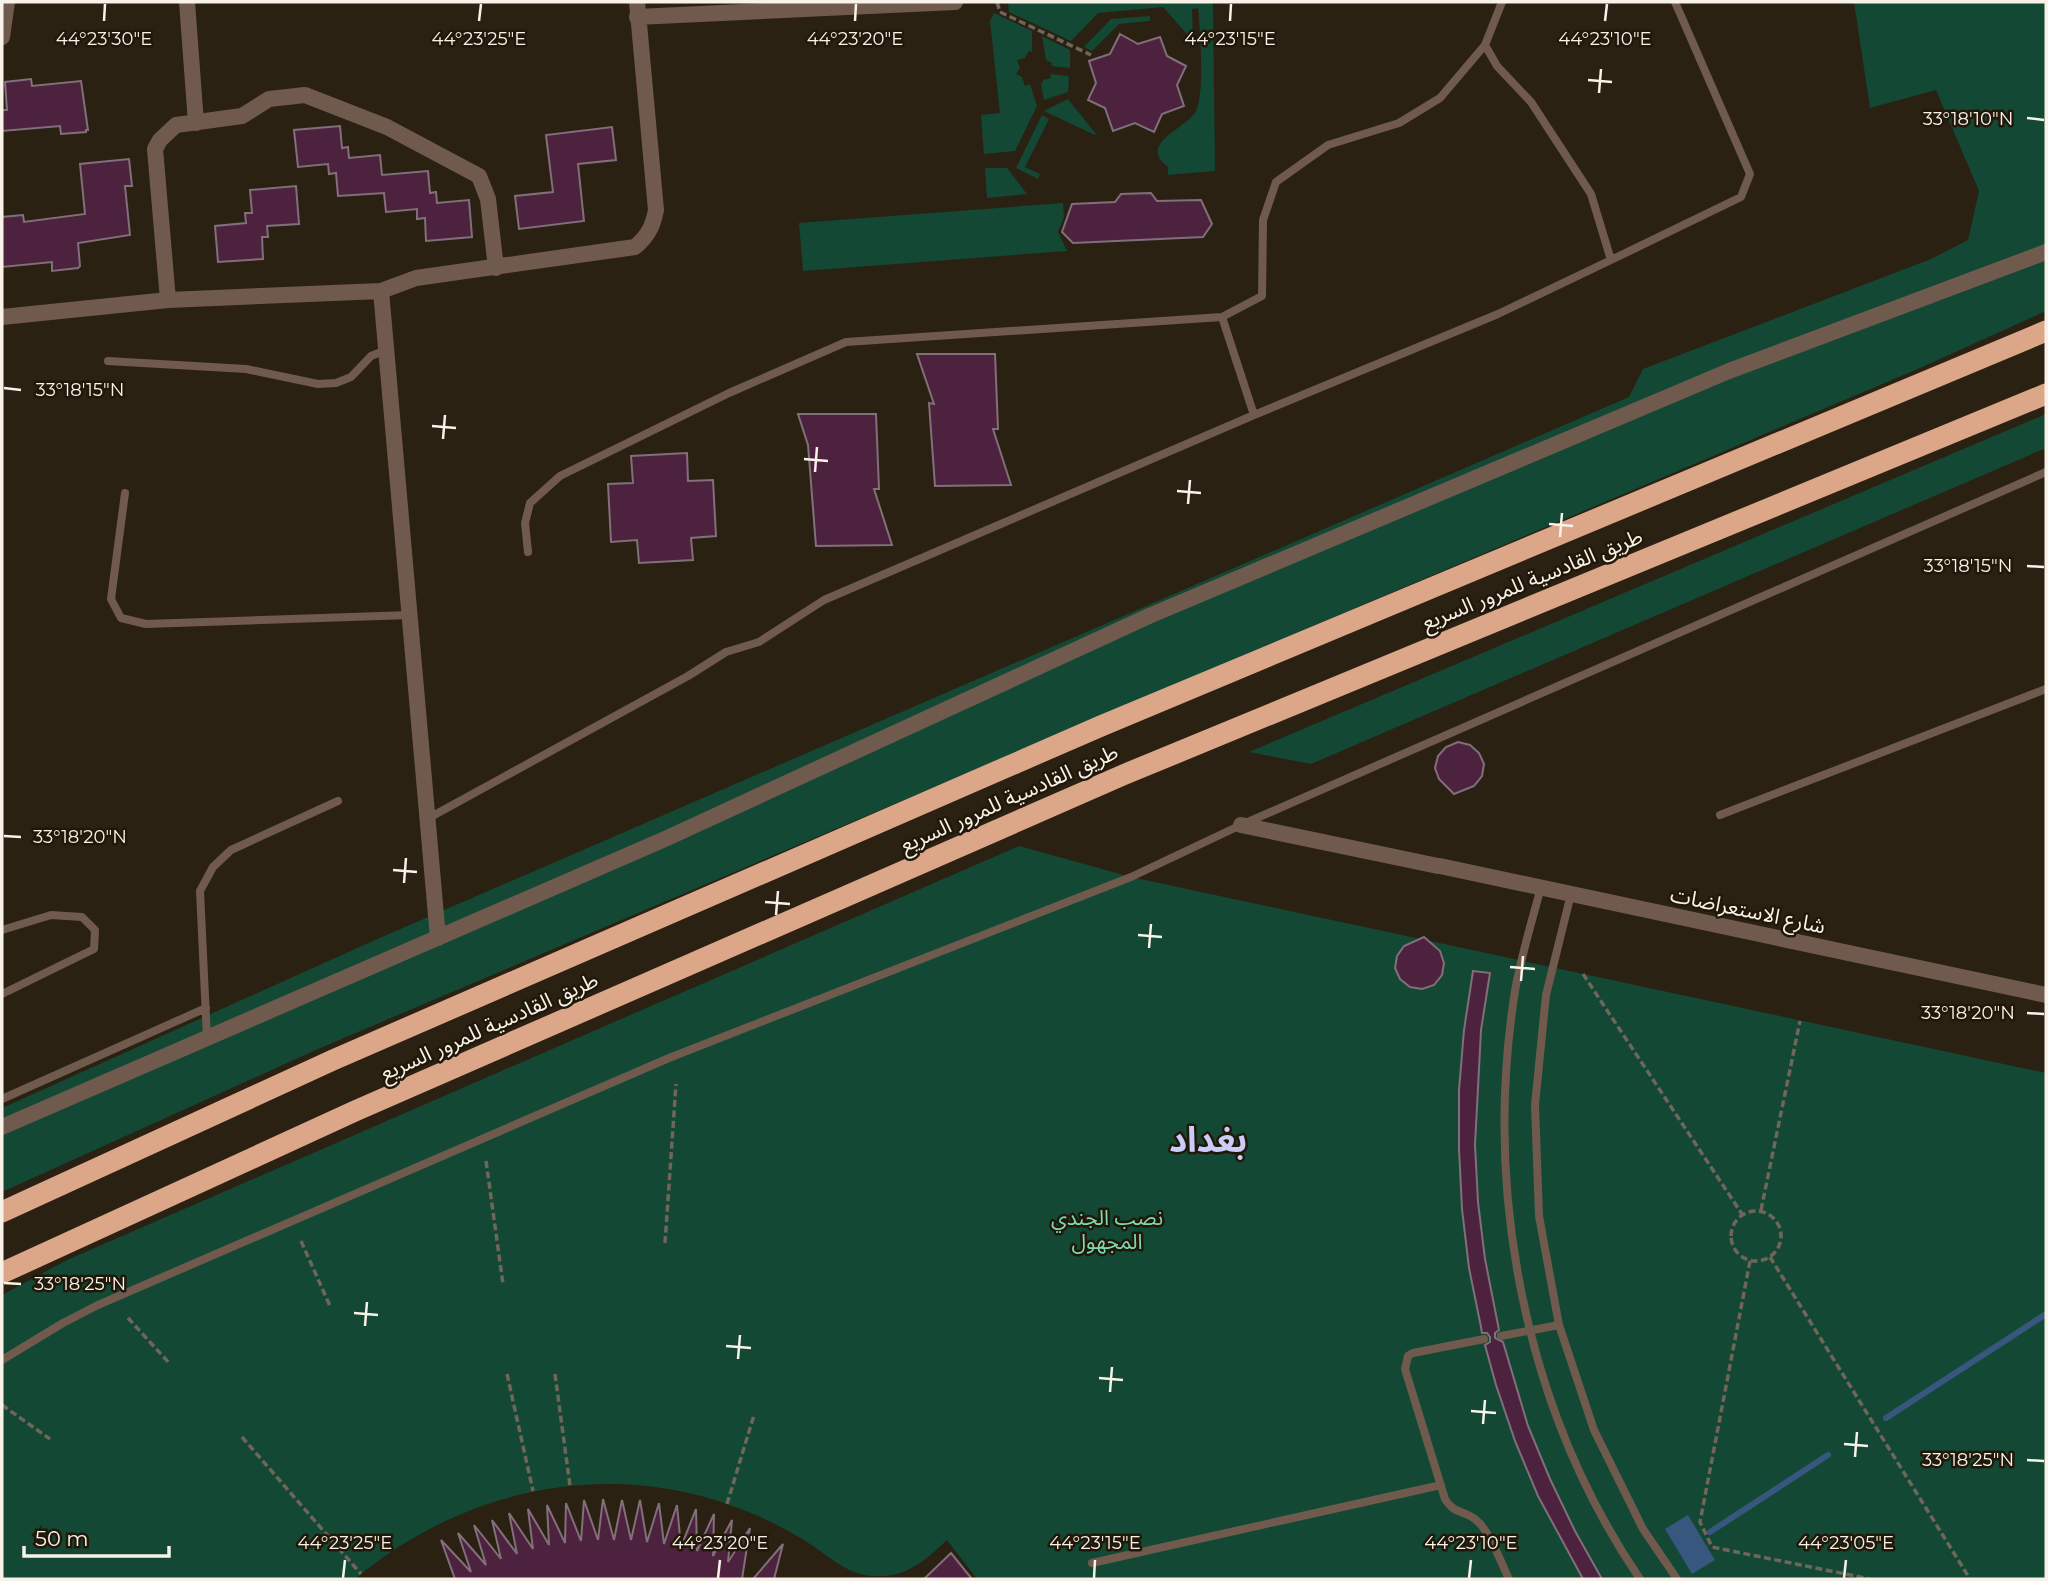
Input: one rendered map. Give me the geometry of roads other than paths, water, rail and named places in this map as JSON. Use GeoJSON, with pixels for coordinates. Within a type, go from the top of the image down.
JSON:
{"type":"FeatureCollection","features":[{"type":"Feature","properties":{"kind":"highway","name":"طريق القادسية للمرور السريع"},"geometry":{"type":"LineString","coordinates":[[2,1212],[333,1060],[1089,732],[2046,331]]}},
{"type":"Feature","properties":{"kind":"highway","name":"طريق القادسية للمرور السريع"},"geometry":{"type":"LineString","coordinates":[[2,1273],[355,1111],[1124,775],[2046,394]]}},
{"type":"Feature","properties":{"kind":"street"},"geometry":{"type":"LineString","coordinates":[[2,37],[7,2]]}},
{"type":"Feature","properties":{"kind":"street"},"geometry":{"type":"LineString","coordinates":[[187,2],[197,122]]}},
{"type":"Feature","properties":{"kind":"street"},"geometry":{"type":"LineString","coordinates":[[2,317],[168,300],[381,291],[416,278],[635,247],[644,240],[653,226],[656,210],[637,9],[955,2]]}},
{"type":"Feature","properties":{"kind":"street"},"geometry":{"type":"LineString","coordinates":[[168,300],[155,149],[160,140],[176,125],[242,116],[269,99],[304,95],[387,127],[479,176],[488,199],[496,268]]}},
{"type":"Feature","properties":{"kind":"street"},"geometry":{"type":"LineString","coordinates":[[2,1127],[665,839],[1162,611],[1729,371],[2046,253]]}},
{"type":"Feature","properties":{"kind":"street"},"geometry":{"type":"LineString","coordinates":[[381,291],[438,938]]}},
{"type":"Feature","properties":{"kind":"street","name":"شارع الاستعراضات"},"geometry":{"type":"LineString","coordinates":[[1241,825],[2046,995]]}},
{"type":"Feature","properties":{"kind":"lane"},"geometry":{"type":"LineString","coordinates":[[528,552],[525,523],[530,503],[561,476],[729,393],[846,342],[1222,317],[1262,296],[1263,220],[1276,182],[1328,145],[1399,123],[1440,98],[1485,45],[1502,2]]}},
{"type":"Feature","properties":{"kind":"lane"},"geometry":{"type":"LineString","coordinates":[[428,819],[688,676],[726,652],[759,642],[824,600],[1497,314],[1741,197],[1750,174],[1675,2]]}},
{"type":"Feature","properties":{"kind":"lane"},"geometry":{"type":"LineString","coordinates":[[1485,45],[1497,66],[1531,102],[1591,194],[1611,260]]}},
{"type":"Feature","properties":{"kind":"lane"},"geometry":{"type":"LineString","coordinates":[[1222,317],[1254,415]]}},
{"type":"Feature","properties":{"kind":"lane"},"geometry":{"type":"LineString","coordinates":[[108,361],[246,369],[318,384],[337,383],[351,377],[371,356],[386,350]]}},
{"type":"Feature","properties":{"kind":"lane"},"geometry":{"type":"LineString","coordinates":[[2,1360],[63,1323],[98,1306],[669,1058],[1131,877],[1241,825],[2046,473]]}},
{"type":"Feature","properties":{"kind":"lane"},"geometry":{"type":"LineString","coordinates":[[125,493],[111,599],[121,618],[146,624],[410,615]]}},
{"type":"Feature","properties":{"kind":"lane"},"geometry":{"type":"LineString","coordinates":[[1720,815],[2046,689]]}},
{"type":"Feature","properties":{"kind":"lane"},"geometry":{"type":"LineString","coordinates":[[207,1038],[200,891],[213,867],[231,850],[338,801]]}},
{"type":"Feature","properties":{"kind":"lane"},"geometry":{"type":"LineString","coordinates":[[1541,887],[1516,990],[1504,1104],[1509,1219],[1529,1331],[1566,1441],[1617,1545],[1640,1579]]}},
{"type":"Feature","properties":{"kind":"lane"},"geometry":{"type":"LineString","coordinates":[[1571,894],[1546,995],[1535,1105],[1539,1216],[1559,1325],[1594,1430],[1643,1530],[1677,1579]]}},
{"type":"Feature","properties":{"kind":"lane"},"geometry":{"type":"LineString","coordinates":[[2,930],[51,915],[82,916],[95,930],[94,950],[2,994]]}},
{"type":"Feature","properties":{"kind":"lane"},"geometry":{"type":"LineString","coordinates":[[2,1099],[206,1008]]}},
{"type":"Feature","properties":{"kind":"lane"},"geometry":{"type":"LineString","coordinates":[[1501,1336],[1559,1325]]}},
{"type":"Feature","properties":{"kind":"lane"},"geometry":{"type":"LineString","coordinates":[[1484,1339],[1413,1353],[1406,1362],[1405,1369],[1450,1507],[1458,1513],[1468,1515],[1482,1526],[1509,1579]]}},
{"type":"Feature","properties":{"kind":"lane"},"geometry":{"type":"LineString","coordinates":[[1092,1563],[1441,1485]]}},
{"type":"Feature","properties":{"kind":"water"},"geometry":{"type":"Polygon","coordinates":[[[1688,1515],[1715,1560],[1692,1574],[1665,1529],[1688,1515]]]}},
{"type":"Feature","properties":{"kind":"waterway"},"geometry":{"type":"LineString","coordinates":[[1886,1418],[2046,1314]]}},
{"type":"Feature","properties":{"kind":"waterway"},"geometry":{"type":"LineString","coordinates":[[1710,1532],[1828,1455]]}},
{"type":"Feature","properties":{"kind":"district","name":"بغداد"},"geometry":{"type":"Point","coordinates":[1208,1139]}},
{"type":"Feature","properties":{"kind":"park label","name":"نصب الجندي المجهول"},"geometry":{"type":"Point","coordinates":[1107,1229]}}]}
